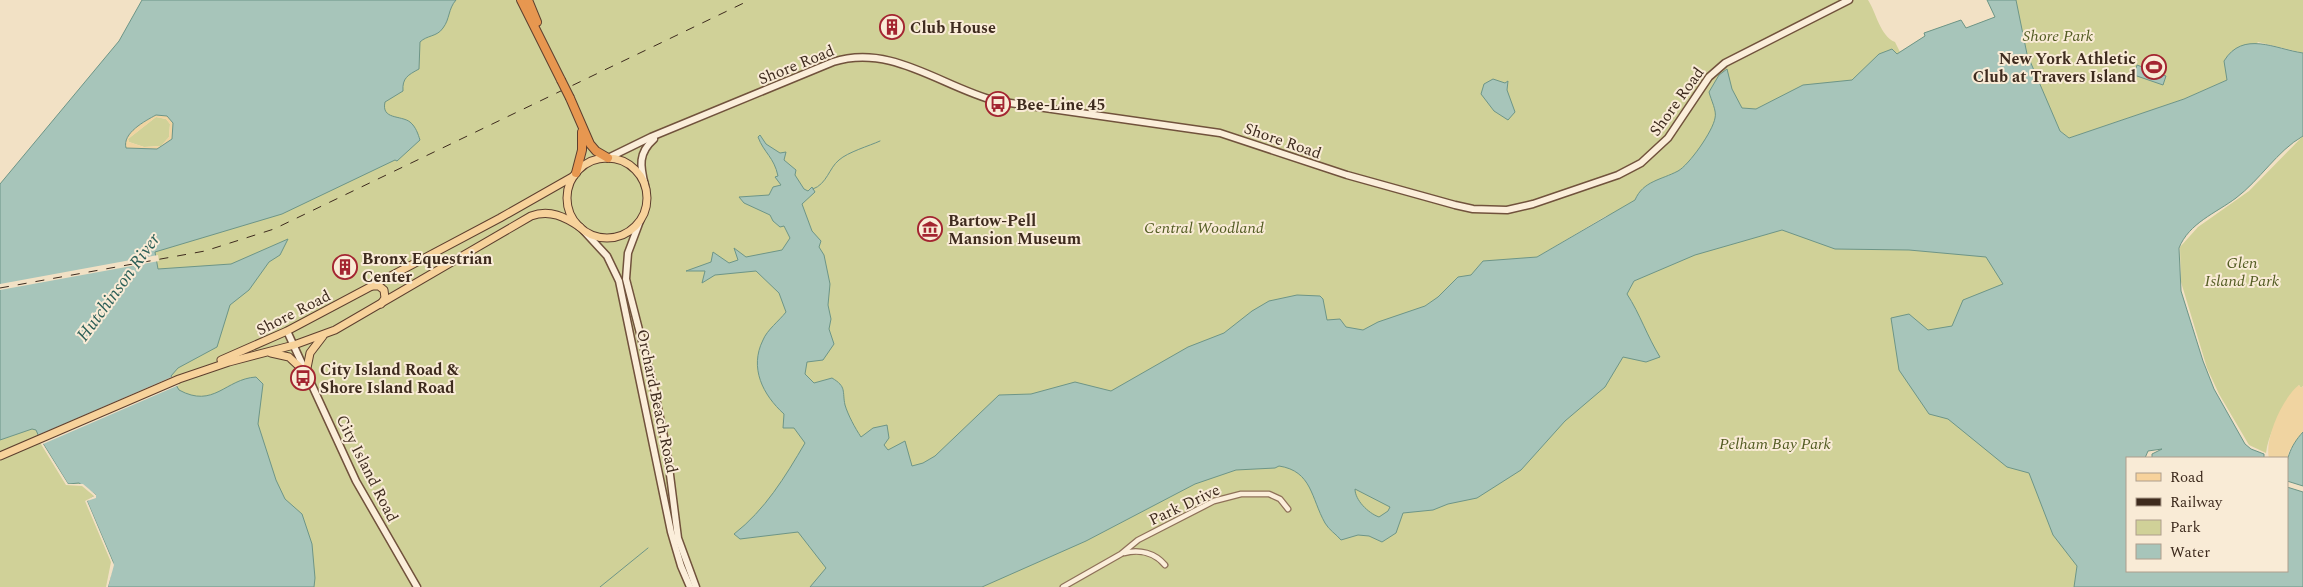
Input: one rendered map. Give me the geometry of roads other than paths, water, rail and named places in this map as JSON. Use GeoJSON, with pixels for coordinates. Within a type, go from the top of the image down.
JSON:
{"type":"FeatureCollection","features":[{"type":"Feature","properties":{"kind":"highway"},"geometry":{"type":"LineString","coordinates":[[521,0],[546,47]]}},
{"type":"Feature","properties":{"kind":"highway"},"geometry":{"type":"LineString","coordinates":[[528,0],[546,47],[593,148],[608,158]]}},
{"type":"Feature","properties":{"kind":"highway"},"geometry":{"type":"LineString","coordinates":[[574,174],[583,145],[580,122]]}},
{"type":"Feature","properties":{"kind":"main road","name":"Shore Road"},"geometry":{"type":"LineString","coordinates":[[608,158],[833,62],[850,58],[879,58],[920,70],[961,89],[993,100],[1220,133],[1338,173],[1455,206],[1473,209],[1506,210],[1533,204],[1632,169],[1651,156],[1668,138],[1703,85],[1717,69],[1725,63],[1849,0]]}},
{"type":"Feature","properties":{"kind":"main road","name":"Shore Road"},"geometry":{"type":"LineString","coordinates":[[645,185],[641,167],[642,156],[645,147],[658,136]]}},
{"type":"Feature","properties":{"kind":"main road"},"geometry":{"type":"LineString","coordinates":[[608,158],[629,165],[640,175],[645,185],[647,201],[640,221],[629,232],[611,238],[596,237],[582,229],[571,216],[567,202],[568,187],[574,174],[590,161],[608,158]]}},
{"type":"Feature","properties":{"kind":"main road","name":"Shore Road"},"geometry":{"type":"LineString","coordinates":[[0,456],[288,331],[500,218],[574,174]]}},
{"type":"Feature","properties":{"kind":"main road","name":"Shore Road"},"geometry":{"type":"LineString","coordinates":[[179,379],[229,362],[294,345],[326,333],[381,304],[531,216],[555,214],[582,229]]}},
{"type":"Feature","properties":{"kind":"main road","name":"Orchard Beach Road"},"geometry":{"type":"LineString","coordinates":[[640,221],[628,252],[626,279],[650,371],[667,451],[678,538],[696,587]]}},
{"type":"Feature","properties":{"kind":"main road","name":"Orchard Beach Road"},"geometry":{"type":"LineString","coordinates":[[582,229],[607,256],[619,281],[671,532],[678,557],[690,587]]}},
{"type":"Feature","properties":{"kind":"main road"},"geometry":{"type":"LineString","coordinates":[[371,286],[379,286],[384,290],[385,298],[381,304]]}},
{"type":"Feature","properties":{"kind":"main road","name":"City Island Road"},"geometry":{"type":"LineString","coordinates":[[288,331],[356,481],[418,587]]}},
{"type":"Feature","properties":{"kind":"main road"},"geometry":{"type":"LineString","coordinates":[[266,352],[286,355],[306,373],[311,350],[326,333]]}},
{"type":"Feature","properties":{"kind":"street","name":"Park Drive"},"geometry":{"type":"LineString","coordinates":[[1063,587],[1121,554],[1138,540],[1197,508],[1222,498],[1241,494],[1268,494],[1280,498],[1288,509]]}},
{"type":"Feature","properties":{"kind":"street","name":"Park Drive"},"geometry":{"type":"LineString","coordinates":[[1121,554],[1132,551],[1147,552],[1165,565]]}},
{"type":"Feature","properties":{"kind":"water","name":"Hutchinson River"},"geometry":{"type":"Polygon","coordinates":[[[142,0],[456,0],[441,31],[420,42],[419,69],[406,77],[403,91],[385,102],[386,112],[410,122],[420,140],[397,161],[395,160],[282,214],[155,252],[158,269],[231,264],[288,239],[280,255],[269,262],[249,290],[230,305],[217,347],[178,368],[171,376],[179,390],[191,395],[201,396],[211,395],[245,379],[256,377],[263,384],[258,424],[276,480],[285,499],[302,514],[312,544],[314,587],[108,587],[113,562],[87,501],[96,495],[79,483],[68,484],[36,430],[32,429],[0,440],[0,184],[119,41],[142,0]],[[156,115],[135,128],[127,137],[126,148],[157,149],[172,139],[173,123],[167,116],[156,115]]]}},
{"type":"Feature","properties":{"kind":"water"},"geometry":{"type":"Polygon","coordinates":[[[1987,0],[2016,0],[2027,54],[2060,131],[2069,138],[2184,99],[2227,80],[2224,61],[2240,46],[2260,44],[2303,53],[2303,136],[2285,149],[2245,191],[2196,225],[2179,248],[2181,291],[2214,389],[2245,444],[2251,449],[2264,454],[2264,457],[2152,457],[2152,454],[2162,449],[2148,451],[2145,457],[2126,457],[2126,572],[2288,572],[2288,487],[2303,492],[2303,587],[2074,587],[2077,566],[2053,535],[2029,473],[2007,467],[1948,419],[1929,414],[1899,370],[1891,318],[1909,314],[1928,330],[1952,326],[1963,300],[2003,284],[1986,257],[1909,250],[1835,249],[1782,230],[1695,255],[1634,281],[1627,294],[1660,357],[1646,362],[1623,357],[1605,387],[1565,421],[1521,470],[1477,498],[1448,504],[1433,510],[1403,513],[1396,533],[1382,542],[1369,536],[1358,535],[1341,540],[1328,528],[1304,480],[1290,469],[1279,466],[1275,468],[1236,470],[1195,484],[1086,541],[982,587],[810,587],[826,568],[798,532],[740,539],[734,534],[765,504],[805,443],[794,428],[783,428],[784,414],[776,407],[764,390],[758,371],[757,361],[763,340],[770,329],[786,312],[779,293],[756,271],[715,275],[702,283],[705,271],[686,271],[711,262],[713,252],[729,263],[738,260],[734,248],[746,257],[782,250],[790,238],[784,226],[780,227],[773,221],[770,215],[744,203],[739,197],[769,195],[773,187],[781,185],[775,177],[778,176],[774,164],[758,137],[760,135],[766,144],[780,153],[786,152],[784,160],[796,170],[795,175],[804,189],[808,191],[812,187],[815,192],[802,204],[812,231],[821,241],[819,247],[824,255],[830,284],[828,305],[831,319],[829,329],[834,344],[823,360],[807,362],[805,374],[814,383],[832,378],[837,381],[844,393],[846,409],[861,437],[873,428],[887,425],[889,438],[884,445],[888,450],[905,441],[912,466],[923,463],[935,456],[999,395],[1031,394],[1075,382],[1111,391],[1188,347],[1224,333],[1252,311],[1269,301],[1297,295],[1320,296],[1323,299],[1327,320],[1340,319],[1346,327],[1363,330],[1378,322],[1425,306],[1438,297],[1458,277],[1471,275],[1483,261],[1537,257],[1635,200],[1638,194],[1648,185],[1683,168],[1710,131],[1715,118],[1715,112],[1709,92],[1719,75],[1727,69],[1732,89],[1742,108],[1756,109],[1803,85],[1852,80],[1879,54],[1892,49],[1897,54],[1925,36],[1924,33],[1961,20],[1966,28],[1995,17],[1987,0]],[[1355,489],[1360,502],[1375,515],[1379,517],[1388,511],[1390,507],[1355,489]]]}},
{"type":"Feature","properties":{"kind":"water"},"geometry":{"type":"Polygon","coordinates":[[[2137,65],[2166,76],[2163,85],[2134,75],[2137,65]]]}},
{"type":"Feature","properties":{"kind":"water"},"geometry":{"type":"Polygon","coordinates":[[[1493,79],[1505,83],[1508,81],[1507,90],[1515,112],[1508,120],[1494,111],[1481,94],[1484,84],[1493,79]]]}},
{"type":"Feature","properties":{"kind":"water"},"geometry":{"type":"Polygon","coordinates":[[[2303,432],[2303,486],[2288,481],[2288,458],[2303,432]]]}},
{"type":"Feature","properties":{"kind":"waterway"},"geometry":{"type":"LineString","coordinates":[[813,189],[825,180],[836,163],[843,157],[880,141]]}},
{"type":"Feature","properties":{"kind":"waterway"},"geometry":{"type":"LineString","coordinates":[[600,587],[648,548]]}},
{"type":"Feature","properties":{"kind":"railway"},"geometry":{"type":"LineString","coordinates":[[0,288],[205,251],[274,229],[750,0]]}},
{"type":"Feature","properties":{"kind":"place","name":"Club House"},"geometry":{"type":"Point","coordinates":[892,27]}},
{"type":"Feature","properties":{"kind":"place","name":"New York Athletic Club at Travers Island"},"geometry":{"type":"Point","coordinates":[2154,67]}},
{"type":"Feature","properties":{"kind":"place","name":"Bee-Line 45"},"geometry":{"type":"Point","coordinates":[998,104]}},
{"type":"Feature","properties":{"kind":"place","name":"Bartow-Pell Mansion Museum"},"geometry":{"type":"Point","coordinates":[930,229]}},
{"type":"Feature","properties":{"kind":"place","name":"Bronx Equestrian Center"},"geometry":{"type":"Point","coordinates":[345,267]}},
{"type":"Feature","properties":{"kind":"place","name":"City Island Road & Shore Island Road"},"geometry":{"type":"Point","coordinates":[303,378]}},
{"type":"Feature","properties":{"kind":"park label","name":"Shore Park"},"geometry":{"type":"Point","coordinates":[2058,35]}},
{"type":"Feature","properties":{"kind":"park label","name":"Central Woodland"},"geometry":{"type":"Point","coordinates":[1204,227]}},
{"type":"Feature","properties":{"kind":"park label","name":"Glen Island Park"},"geometry":{"type":"Point","coordinates":[2242,271]}},
{"type":"Feature","properties":{"kind":"park label","name":"Pelham Bay Park"},"geometry":{"type":"Point","coordinates":[1775,443]}}]}
